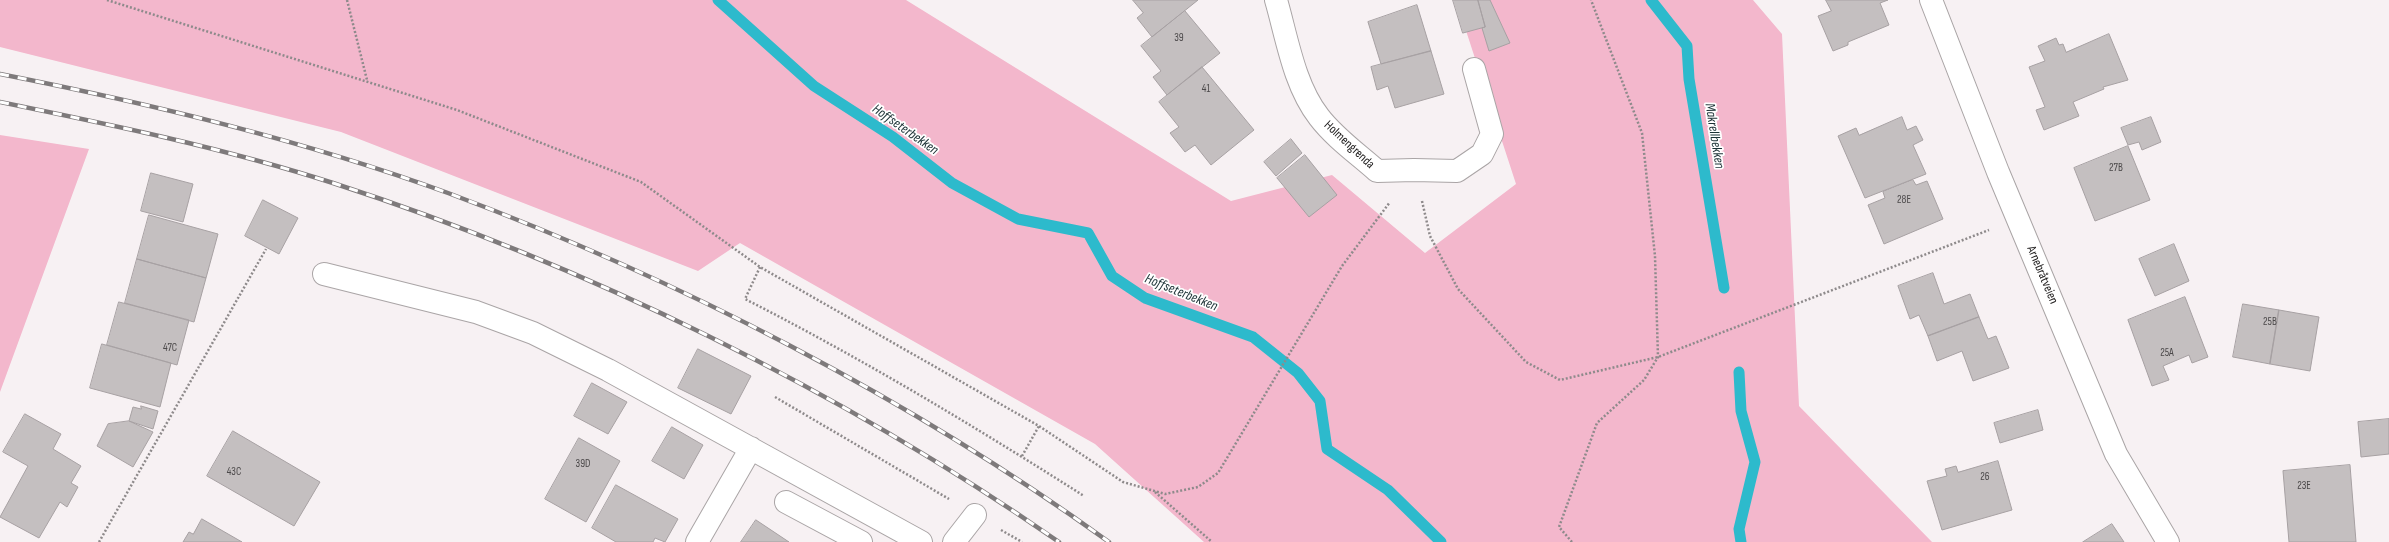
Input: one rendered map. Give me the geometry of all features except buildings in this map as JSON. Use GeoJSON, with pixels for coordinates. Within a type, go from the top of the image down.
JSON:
{"type":"FeatureCollection","features":[{"type":"Feature","properties":{"kind":"street","name":"Holmengrenda"},"geometry":{"type":"LineString","coordinates":[[1276,0],[1302,87],[1319,117],[1338,137],[1377,172],[1414,170],[1457,172],[1482,154],[1492,134],[1474,69]]}},
{"type":"Feature","properties":{"kind":"street","name":"Arnebråtveien"},"geometry":{"type":"LineString","coordinates":[[1931,0],[1998,172],[2116,454],[2168,542]]}},
{"type":"Feature","properties":{"kind":"street"},"geometry":{"type":"LineString","coordinates":[[324,274],[476,312],[533,333],[608,370],[921,542]]}},
{"type":"Feature","properties":{"kind":"street"},"geometry":{"type":"LineString","coordinates":[[696,542],[751,448]]}},
{"type":"Feature","properties":{"kind":"street"},"geometry":{"type":"LineString","coordinates":[[786,502],[861,542]]}},
{"type":"Feature","properties":{"kind":"street"},"geometry":{"type":"LineString","coordinates":[[835,528],[850,502]]}},
{"type":"Feature","properties":{"kind":"street"},"geometry":{"type":"LineString","coordinates":[[954,542],[975,515]]}},
{"type":"Feature","properties":{"kind":"path"},"geometry":{"type":"LineString","coordinates":[[107,0],[366,80],[457,110],[641,182],[760,267],[1039,426],[1123,482],[1165,494],[1198,487],[1218,473],[1342,266],[1414,170]]}},
{"type":"Feature","properties":{"kind":"path"},"geometry":{"type":"LineString","coordinates":[[347,0],[366,80]]}},
{"type":"Feature","properties":{"kind":"path"},"geometry":{"type":"LineString","coordinates":[[1572,542],[1559,527],[1597,423],[1644,380],[1658,357],[1655,256],[1642,133],[1591,0]]}},
{"type":"Feature","properties":{"kind":"path"},"geometry":{"type":"LineString","coordinates":[[1414,170],[1430,236],[1458,289],[1526,362],[1560,380],[1607,371],[1658,357],[1994,228]]}},
{"type":"Feature","properties":{"kind":"path"},"geometry":{"type":"LineString","coordinates":[[99,542],[266,249]]}},
{"type":"Feature","properties":{"kind":"path"},"geometry":{"type":"LineString","coordinates":[[760,267],[745,299],[805,330],[1022,456],[1084,496]]}},
{"type":"Feature","properties":{"kind":"path"},"geometry":{"type":"LineString","coordinates":[[775,397],[1022,542]]}},
{"type":"Feature","properties":{"kind":"path"},"geometry":{"type":"LineString","coordinates":[[1022,456],[1039,426]]}},
{"type":"Feature","properties":{"kind":"path"},"geometry":{"type":"LineString","coordinates":[[1153,490],[1212,542]]}},
{"type":"Feature","properties":{"kind":"shaded area"},"geometry":{"type":"Polygon","coordinates":[[[0,0],[906,0],[1231,201],[1332,175],[1425,253],[1516,184],[1456,0],[1753,0],[1782,34],[1799,406],[1932,542],[1204,542],[1095,444],[740,243],[698,271],[341,132],[0,47],[0,0]]]}},
{"type":"Feature","properties":{"kind":"shaded area"},"geometry":{"type":"Polygon","coordinates":[[[0,135],[89,149],[0,392],[0,135]]]}},
{"type":"Feature","properties":{"kind":"waterway","name":"Hoffseterbekken"},"geometry":{"type":"LineString","coordinates":[[718,0],[814,86],[893,137],[952,183],[1018,219],[1088,233],[1112,276],[1145,298],[1253,337],[1298,373],[1320,401],[1327,449],[1388,490],[1441,542]]}},
{"type":"Feature","properties":{"kind":"waterway","name":"Makrellbekken"},"geometry":{"type":"LineString","coordinates":[[1651,0],[1687,46],[1689,79],[1724,288]]}},
{"type":"Feature","properties":{"kind":"waterway","name":"Makrellbekken"},"geometry":{"type":"LineString","coordinates":[[1739,372],[1741,411],[1755,462],[1739,529],[1741,542]]}},
{"type":"Feature","properties":{"kind":"railway"},"geometry":{"type":"LineString","coordinates":[[0,74],[170,111],[338,156],[448,193],[535,227],[706,303],[873,391],[954,439],[1033,489],[1109,542]]}},
{"type":"Feature","properties":{"kind":"railway"},"geometry":{"type":"LineString","coordinates":[[0,102],[168,138],[292,170],[428,216],[522,252],[709,336],[800,383],[889,433],[975,486],[1059,542]]}}]}
